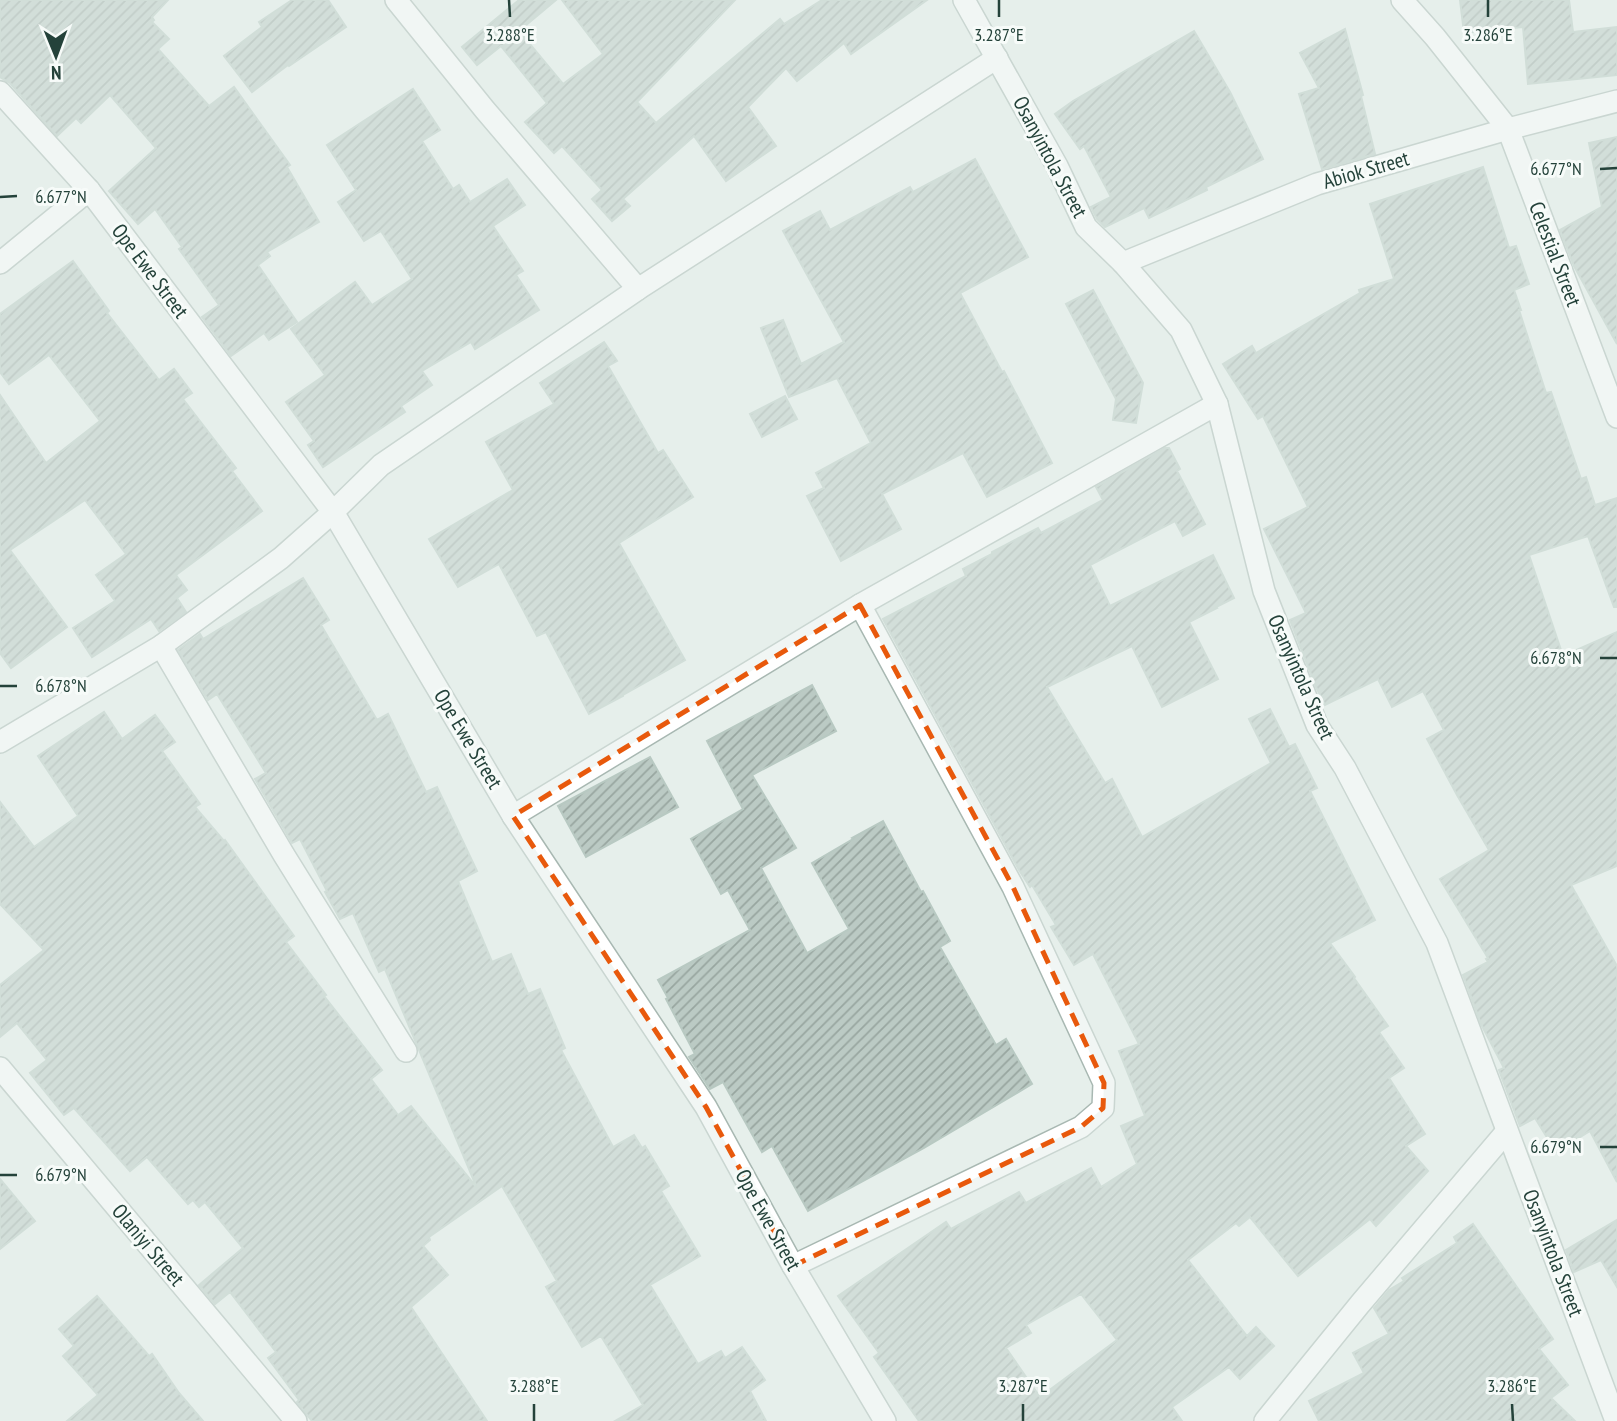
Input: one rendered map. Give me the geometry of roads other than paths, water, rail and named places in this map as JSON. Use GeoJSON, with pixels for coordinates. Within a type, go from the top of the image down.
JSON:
{"type":"FeatureCollection","features":[{"type":"Feature","properties":{"kind":"street"},"geometry":{"type":"LineString","coordinates":[[396,0],[494,121],[638,289]]}},
{"type":"Feature","properties":{"kind":"street","name":"Osanyintola Street"},"geometry":{"type":"LineString","coordinates":[[964,0],[1057,166],[1086,227],[1123,263],[1181,330],[1217,404],[1264,592],[1317,724],[1345,768],[1437,943],[1616,1421]]}},
{"type":"Feature","properties":{"kind":"street","name":"Celestial Street"},"geometry":{"type":"LineString","coordinates":[[1402,0],[1508,129],[1617,417]]}},
{"type":"Feature","properties":{"kind":"street"},"geometry":{"type":"LineString","coordinates":[[0,742],[161,646],[281,558],[381,465],[638,289],[997,58]]}},
{"type":"Feature","properties":{"kind":"street","name":"Ope Ewe Street"},"geometry":{"type":"LineString","coordinates":[[0,92],[89,190],[333,512],[513,816],[706,1107],[793,1266],[885,1421]]}},
{"type":"Feature","properties":{"kind":"street","name":"Abiok Street"},"geometry":{"type":"LineString","coordinates":[[1123,263],[1317,184],[1617,101]]}},
{"type":"Feature","properties":{"kind":"street"},"geometry":{"type":"LineString","coordinates":[[0,263],[89,190]]}},
{"type":"Feature","properties":{"kind":"street"},"geometry":{"type":"LineString","coordinates":[[513,816],[860,605],[1217,404]]}},
{"type":"Feature","properties":{"kind":"street"},"geometry":{"type":"LineString","coordinates":[[793,1266],[1081,1127],[1103,1108],[1104,1083],[1013,887],[860,605]]}},
{"type":"Feature","properties":{"kind":"street"},"geometry":{"type":"LineString","coordinates":[[161,646],[284,855],[405,1051]]}},
{"type":"Feature","properties":{"kind":"street","name":"Olaniyi Street"},"geometry":{"type":"LineString","coordinates":[[0,1068],[296,1421]]}},
{"type":"Feature","properties":{"kind":"street"},"geometry":{"type":"LineString","coordinates":[[1275,1417],[1360,1304],[1507,1131]]}}]}
